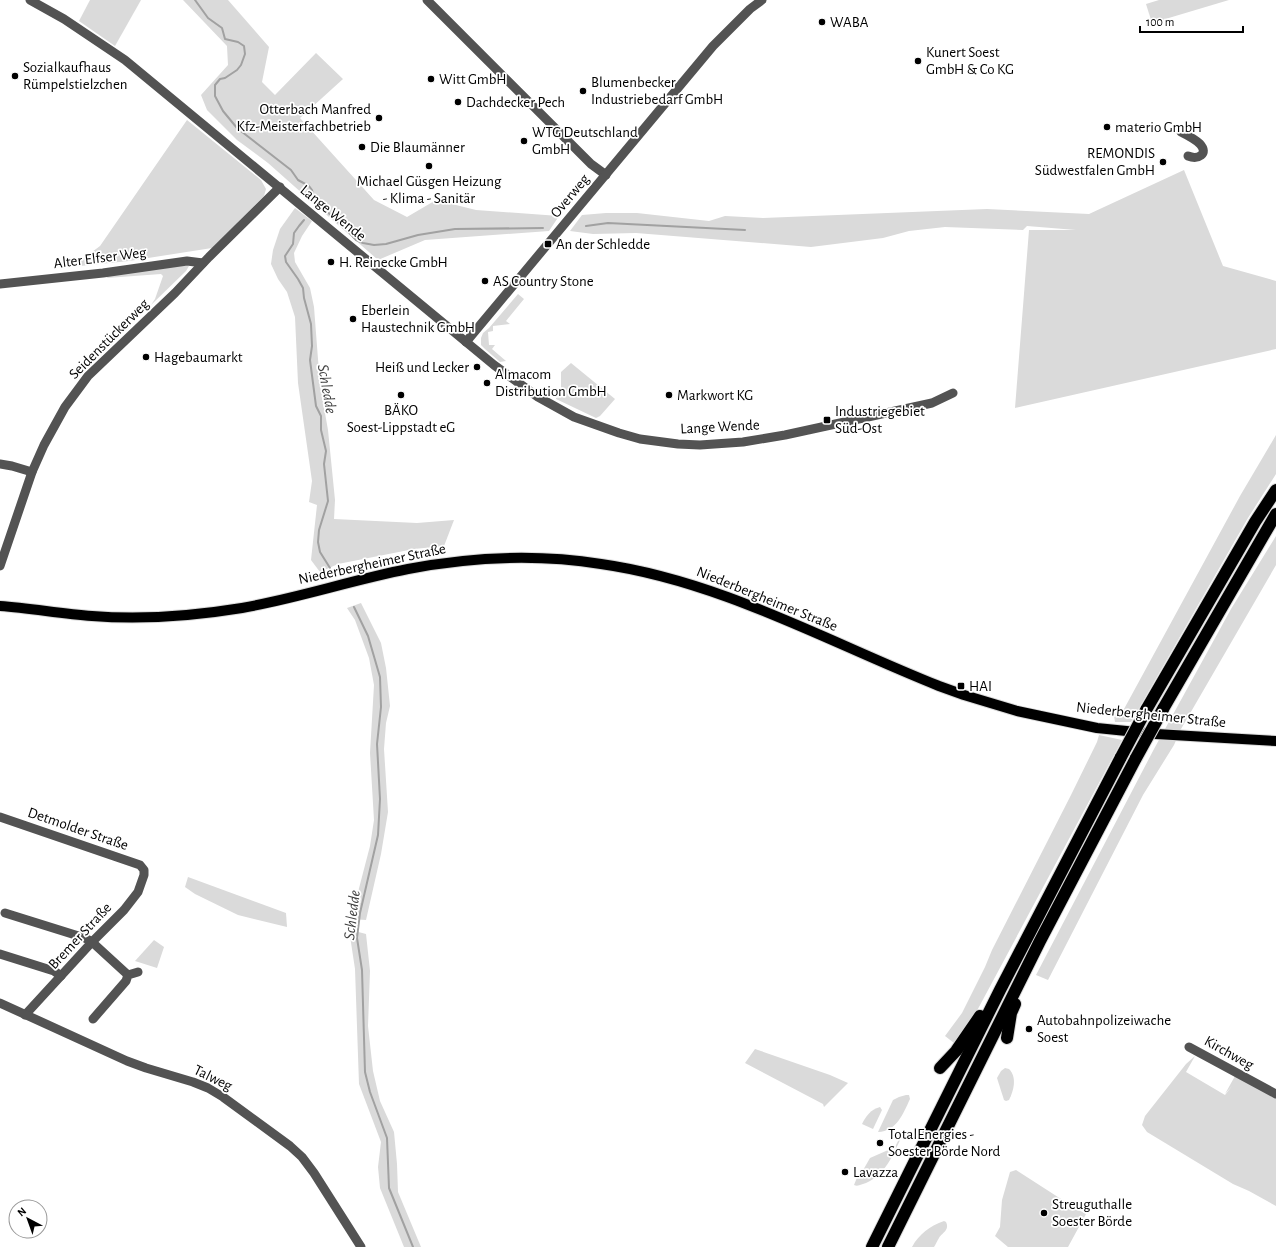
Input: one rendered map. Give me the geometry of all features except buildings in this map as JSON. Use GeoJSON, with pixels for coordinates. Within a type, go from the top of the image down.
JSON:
{"type":"FeatureCollection","features":[{"type":"Feature","properties":{"kind":"highway"},"geometry":{"type":"LineString","coordinates":[[872,1247],[1000,990],[1146,710],[1276,490]]}},
{"type":"Feature","properties":{"kind":"highway"},"geometry":{"type":"LineString","coordinates":[[888,1247],[1015,997],[1031,960],[1136,758],[1276,514]]}},
{"type":"Feature","properties":{"kind":"highway"},"geometry":{"type":"LineString","coordinates":[[940,1068],[956,1051],[1000,990]]}},
{"type":"Feature","properties":{"kind":"highway"},"geometry":{"type":"LineString","coordinates":[[1007,1038],[1015,997]]}},
{"type":"Feature","properties":{"kind":"main road","name":"Niederbergheimer Straße"},"geometry":{"type":"LineString","coordinates":[[0,606],[92,616],[127,618],[174,616],[242,608],[407,569],[453,562],[523,558],[601,564],[653,574],[711,591],[939,686],[1017,711],[1097,728],[1156,734],[1276,741]]}},
{"type":"Feature","properties":{"kind":"street","name":"Lange Wende"},"geometry":{"type":"LineString","coordinates":[[30,0],[64,19],[125,60],[466,342],[523,387],[574,417],[618,433],[640,439],[700,445],[743,442],[785,436],[932,403],[953,393]]}},
{"type":"Feature","properties":{"kind":"street"},"geometry":{"type":"LineString","coordinates":[[427,0],[591,164],[606,175]]}},
{"type":"Feature","properties":{"kind":"street","name":"Overweg"},"geometry":{"type":"LineString","coordinates":[[466,342],[713,46],[750,9],[762,0]]}},
{"type":"Feature","properties":{"kind":"street"},"geometry":{"type":"LineString","coordinates":[[1181,132],[1200,144],[1203,148],[1203,153],[1200,156],[1196,158],[1188,156]]}},
{"type":"Feature","properties":{"kind":"street","name":"Seidenstückerweg"},"geometry":{"type":"LineString","coordinates":[[0,566],[32,472],[44,445],[65,406],[88,376],[162,306],[280,187]]}},
{"type":"Feature","properties":{"kind":"street","name":"Alter Elfser Weg"},"geometry":{"type":"LineString","coordinates":[[0,284],[103,273],[187,261],[203,263]]}},
{"type":"Feature","properties":{"kind":"street"},"geometry":{"type":"LineString","coordinates":[[0,464],[32,472]]}},
{"type":"Feature","properties":{"kind":"street","name":"Detmolder Straße"},"geometry":{"type":"LineString","coordinates":[[0,817],[140,865],[144,870]]}},
{"type":"Feature","properties":{"kind":"street","name":"Bremer Straße"},"geometry":{"type":"LineString","coordinates":[[25,1015],[92,942],[124,910],[138,892],[144,875],[144,870]]}},
{"type":"Feature","properties":{"kind":"street"},"geometry":{"type":"LineString","coordinates":[[5,913],[86,938],[128,975]]}},
{"type":"Feature","properties":{"kind":"street"},"geometry":{"type":"LineString","coordinates":[[0,954],[54,971],[61,976]]}},
{"type":"Feature","properties":{"kind":"street"},"geometry":{"type":"LineString","coordinates":[[128,975],[138,972]]}},
{"type":"Feature","properties":{"kind":"street"},"geometry":{"type":"LineString","coordinates":[[93,1019],[126,981],[128,975]]}},
{"type":"Feature","properties":{"kind":"street","name":"Talweg"},"geometry":{"type":"LineString","coordinates":[[0,1003],[127,1061],[193,1082],[208,1088],[223,1097],[290,1146],[302,1157],[325,1188],[361,1247]]}},
{"type":"Feature","properties":{"kind":"street","name":"Kirchweg"},"geometry":{"type":"LineString","coordinates":[[1189,1047],[1276,1094]]}},
{"type":"Feature","properties":{"kind":"shaded area"},"geometry":{"type":"Polygon","coordinates":[[[90,0],[141,0],[115,46],[79,21],[90,0]]]}},
{"type":"Feature","properties":{"kind":"shaded area"},"geometry":{"type":"Polygon","coordinates":[[[183,0],[228,0],[269,47],[262,82],[275,95],[316,53],[343,79],[300,118],[374,200],[407,217],[436,200],[476,210],[559,216],[549,231],[425,240],[378,260],[268,163],[237,140],[207,110],[201,95],[228,65],[227,46],[183,0]]]}},
{"type":"Feature","properties":{"kind":"shaded area"},"geometry":{"type":"Polygon","coordinates":[[[1159,0],[1229,0],[1152,23],[1146,4],[1159,0]]]}},
{"type":"Feature","properties":{"kind":"shaded area"},"geometry":{"type":"Polygon","coordinates":[[[187,120],[261,180],[266,189],[264,196],[212,248],[129,261],[80,266],[80,261],[100,246],[187,120]]]}},
{"type":"Feature","properties":{"kind":"shaded area"},"geometry":{"type":"Polygon","coordinates":[[[1184,170],[1223,266],[1276,281],[1276,349],[1015,408],[1029,230],[1076,230],[1027,226],[1023,230],[945,227],[909,231],[883,238],[811,247],[636,233],[593,234],[570,231],[582,215],[606,213],[637,213],[709,221],[725,216],[763,218],[987,209],[1089,214],[1184,170]]]}},
{"type":"Feature","properties":{"kind":"shaded area"},"geometry":{"type":"Polygon","coordinates":[[[295,208],[312,221],[302,236],[294,253],[295,262],[310,288],[314,307],[320,385],[328,430],[335,500],[334,519],[417,523],[454,520],[444,546],[414,549],[338,564],[320,572],[311,560],[317,505],[309,502],[312,481],[298,383],[295,317],[287,292],[278,279],[271,264],[273,250],[280,229],[295,208]]]}},
{"type":"Feature","properties":{"kind":"shaded area"},"geometry":{"type":"Polygon","coordinates":[[[183,265],[189,266],[186,271],[151,305],[155,299],[163,276],[161,274],[107,278],[108,276],[183,265]]]}},
{"type":"Feature","properties":{"kind":"shaded area"},"geometry":{"type":"Polygon","coordinates":[[[518,294],[524,299],[506,321],[510,324],[493,326],[493,331],[488,332],[489,345],[495,345],[492,349],[506,361],[500,362],[481,345],[481,338],[483,333],[518,294]]]}},
{"type":"Feature","properties":{"kind":"shaded area"},"geometry":{"type":"Polygon","coordinates":[[[571,363],[615,399],[600,416],[596,418],[556,399],[561,397],[561,372],[571,363]]]}},
{"type":"Feature","properties":{"kind":"shaded area"},"geometry":{"type":"Polygon","coordinates":[[[1276,435],[1276,474],[1248,518],[1131,722],[1115,722],[1114,716],[1117,710],[1124,709],[1240,496],[1276,435]]]}},
{"type":"Feature","properties":{"kind":"shaded area"},"geometry":{"type":"Polygon","coordinates":[[[1276,536],[1276,565],[1181,729],[1174,745],[1143,795],[1048,980],[1036,975],[1154,749],[1231,609],[1276,536]]]}},
{"type":"Feature","properties":{"kind":"shaded area"},"geometry":{"type":"Polygon","coordinates":[[[361,603],[381,643],[386,668],[390,706],[386,723],[384,749],[388,812],[381,854],[366,920],[351,919],[370,846],[374,820],[370,753],[374,685],[369,658],[355,620],[347,608],[361,603]]]}},
{"type":"Feature","properties":{"kind":"shaded area"},"geometry":{"type":"Polygon","coordinates":[[[1099,735],[1122,740],[972,1020],[954,1043],[945,1036],[962,1013],[992,950],[1071,795],[1099,735]]]}},
{"type":"Feature","properties":{"kind":"shaded area"},"geometry":{"type":"Polygon","coordinates":[[[188,877],[286,913],[287,927],[238,915],[195,894],[185,887],[188,877]]]}},
{"type":"Feature","properties":{"kind":"shaded area"},"geometry":{"type":"Polygon","coordinates":[[[351,930],[366,934],[370,971],[368,1026],[373,1071],[380,1101],[394,1132],[398,1192],[421,1247],[404,1247],[380,1188],[378,1167],[381,1142],[359,1084],[355,969],[350,936],[351,930]]]}},
{"type":"Feature","properties":{"kind":"shaded area"},"geometry":{"type":"Polygon","coordinates":[[[154,940],[164,947],[157,968],[135,961],[154,940]]]}},
{"type":"Feature","properties":{"kind":"shaded area"},"geometry":{"type":"Polygon","coordinates":[[[755,1049],[830,1075],[848,1083],[824,1107],[823,1104],[745,1063],[755,1049]]]}},
{"type":"Feature","properties":{"kind":"shaded area"},"geometry":{"type":"Polygon","coordinates":[[[1195,1056],[1186,1072],[1225,1095],[1232,1086],[1225,1094],[1235,1076],[1276,1098],[1276,1206],[1233,1184],[1147,1132],[1142,1125],[1145,1116],[1186,1064],[1195,1056]]]}},
{"type":"Feature","properties":{"kind":"shaded area"},"geometry":{"type":"Polygon","coordinates":[[[1005,1068],[1012,1072],[1014,1080],[1011,1096],[1009,1100],[1006,1101],[1004,1100],[997,1078],[1001,1071],[1005,1068]]]}},
{"type":"Feature","properties":{"kind":"shaded area"},"geometry":{"type":"Polygon","coordinates":[[[909,1095],[910,1099],[895,1125],[890,1129],[878,1132],[893,1100],[909,1095]]]}},
{"type":"Feature","properties":{"kind":"shaded area"},"geometry":{"type":"Polygon","coordinates":[[[880,1107],[882,1110],[873,1129],[862,1124],[869,1114],[880,1107]]]}},
{"type":"Feature","properties":{"kind":"shaded area"},"geometry":{"type":"Polygon","coordinates":[[[901,1135],[902,1136],[892,1157],[879,1175],[866,1183],[858,1186],[854,1185],[858,1175],[862,1172],[870,1158],[895,1147],[901,1135]]]}},
{"type":"Feature","properties":{"kind":"shaded area"},"geometry":{"type":"Polygon","coordinates":[[[1016,1170],[1086,1214],[1068,1247],[1008,1247],[995,1236],[1000,1227],[1002,1200],[1010,1172],[1016,1170]]]}},
{"type":"Feature","properties":{"kind":"shaded area"},"geometry":{"type":"Polygon","coordinates":[[[944,1221],[946,1222],[947,1227],[934,1247],[912,1247],[925,1231],[944,1221]]]}},
{"type":"Feature","properties":{"kind":"waterway","name":"Schledde"},"geometry":{"type":"LineString","coordinates":[[195,0],[208,18],[222,28],[225,39],[238,42],[244,46],[245,54],[241,65],[237,70],[225,78],[220,79],[215,85],[215,96],[223,111],[237,128],[291,170],[298,180],[309,186],[317,200],[316,204]]}},
{"type":"Feature","properties":{"kind":"waterway"},"geometry":{"type":"LineString","coordinates":[[317,200],[356,240],[374,245],[386,244],[418,235],[455,229],[543,228]]}},
{"type":"Feature","properties":{"kind":"waterway","name":"Schledde"},"geometry":{"type":"LineString","coordinates":[[304,220],[294,233],[293,244],[285,256],[286,262],[303,288],[311,324],[312,346],[310,360],[316,406],[321,416],[321,430],[326,451],[324,464],[328,501],[319,530],[318,542],[320,552],[330,568]]}},
{"type":"Feature","properties":{"kind":"waterway"},"geometry":{"type":"LineString","coordinates":[[586,226],[608,223],[745,230]]}},
{"type":"Feature","properties":{"kind":"waterway","name":"Schledde"},"geometry":{"type":"LineString","coordinates":[[354,607],[368,636],[380,677],[381,707],[377,744],[380,799],[378,835],[360,913],[357,938],[362,970],[365,1072],[370,1092],[387,1138],[389,1188],[413,1247]]}},
{"type":"Feature","properties":{"kind":"place","name":"WABA"},"geometry":{"type":"Point","coordinates":[822,22]}},
{"type":"Feature","properties":{"kind":"place","name":"Kunert Soest GmbH & Co KG"},"geometry":{"type":"Point","coordinates":[918,61]}},
{"type":"Feature","properties":{"kind":"place","name":"Sozialkaufhaus Rümpelstielzchen"},"geometry":{"type":"Point","coordinates":[15,76]}},
{"type":"Feature","properties":{"kind":"place","name":"Witt GmbH"},"geometry":{"type":"Point","coordinates":[431,79]}},
{"type":"Feature","properties":{"kind":"place","name":"Blumenbecker Industriebedarf GmbH"},"geometry":{"type":"Point","coordinates":[583,91]}},
{"type":"Feature","properties":{"kind":"place","name":"Dachdecker Pech"},"geometry":{"type":"Point","coordinates":[458,102]}},
{"type":"Feature","properties":{"kind":"place","name":"Otterbach Manfred Kfz-Meisterfachbetrieb"},"geometry":{"type":"Point","coordinates":[379,118]}},
{"type":"Feature","properties":{"kind":"place","name":"materio GmbH"},"geometry":{"type":"Point","coordinates":[1107,127]}},
{"type":"Feature","properties":{"kind":"place","name":"WTG Deutschland GmbH"},"geometry":{"type":"Point","coordinates":[524,141]}},
{"type":"Feature","properties":{"kind":"place","name":"Die Blaumänner"},"geometry":{"type":"Point","coordinates":[362,147]}},
{"type":"Feature","properties":{"kind":"place","name":"REMONDIS Südwestfalen GmbH"},"geometry":{"type":"Point","coordinates":[1163,162]}},
{"type":"Feature","properties":{"kind":"place","name":"Michael Güsgen Heizung - Klima - Sanitär"},"geometry":{"type":"Point","coordinates":[429,166]}},
{"type":"Feature","properties":{"kind":"place","name":"An der Schledde"},"geometry":{"type":"Point","coordinates":[548,244]}},
{"type":"Feature","properties":{"kind":"place","name":"H. Reinecke GmbH"},"geometry":{"type":"Point","coordinates":[331,262]}},
{"type":"Feature","properties":{"kind":"place","name":"AS Country Stone"},"geometry":{"type":"Point","coordinates":[485,281]}},
{"type":"Feature","properties":{"kind":"place","name":"Eberlein Haustechnik GmbH"},"geometry":{"type":"Point","coordinates":[353,319]}},
{"type":"Feature","properties":{"kind":"place","name":"Hagebaumarkt"},"geometry":{"type":"Point","coordinates":[146,357]}},
{"type":"Feature","properties":{"kind":"place","name":"Heiß und Lecker"},"geometry":{"type":"Point","coordinates":[477,367]}},
{"type":"Feature","properties":{"kind":"place","name":"Almacom Distribution GmbH"},"geometry":{"type":"Point","coordinates":[487,383]}},
{"type":"Feature","properties":{"kind":"place","name":"BÄKO Soest-Lippstadt eG"},"geometry":{"type":"Point","coordinates":[401,395]}},
{"type":"Feature","properties":{"kind":"place","name":"Markwort KG"},"geometry":{"type":"Point","coordinates":[669,395]}},
{"type":"Feature","properties":{"kind":"place","name":"Industriegebiet Süd-Ost"},"geometry":{"type":"Point","coordinates":[827,420]}},
{"type":"Feature","properties":{"kind":"place","name":"HAI"},"geometry":{"type":"Point","coordinates":[961,686]}},
{"type":"Feature","properties":{"kind":"place","name":"Autobahnpolizeiwache Soest"},"geometry":{"type":"Point","coordinates":[1029,1029]}},
{"type":"Feature","properties":{"kind":"place","name":"TotalEnergies - Soester Börde Nord"},"geometry":{"type":"Point","coordinates":[880,1143]}},
{"type":"Feature","properties":{"kind":"place","name":"Lavazza"},"geometry":{"type":"Point","coordinates":[845,1172]}},
{"type":"Feature","properties":{"kind":"place","name":"Streuguthalle Soester Börde"},"geometry":{"type":"Point","coordinates":[1044,1213]}}]}
